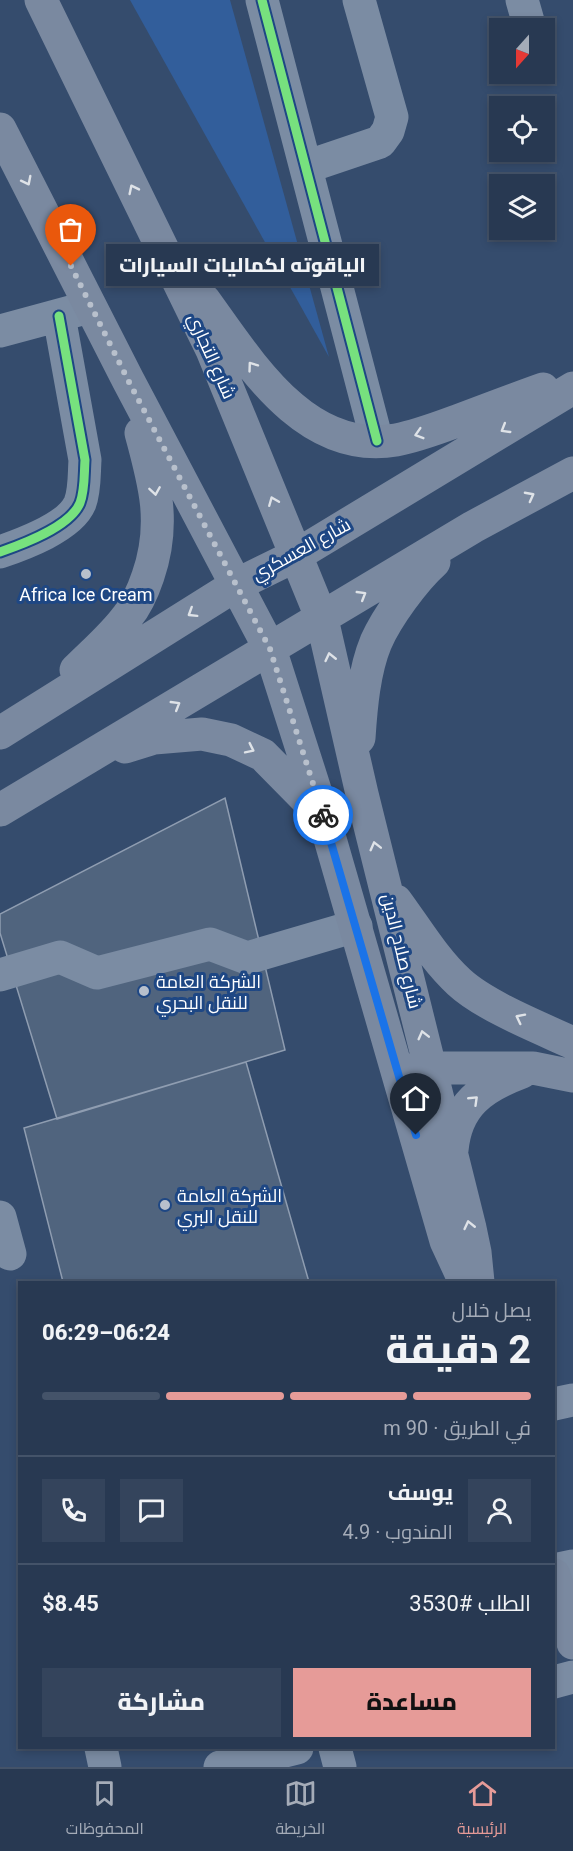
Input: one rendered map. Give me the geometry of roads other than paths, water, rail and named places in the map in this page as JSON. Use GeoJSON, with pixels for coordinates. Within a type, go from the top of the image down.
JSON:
{"type":"FeatureCollection","features":[{"type":"Feature","properties":{"kind":"main road","name":"شارع التجاري"},"geometry":{"type":"LineString","coordinates":[[41,0],[212,350],[322,619]]}},
{"type":"Feature","properties":{"kind":"main road"},"geometry":{"type":"LineString","coordinates":[[0,129],[124,373],[236,585]]}},
{"type":"Feature","properties":{"kind":"main road"},"geometry":{"type":"LineString","coordinates":[[151,226],[258,374],[274,392],[306,418],[348,438],[395,440],[439,427],[573,378]]}},
{"type":"Feature","properties":{"kind":"main road"},"geometry":{"type":"LineString","coordinates":[[13,725],[98,649],[128,617],[144,587],[151,566],[158,531],[157,499],[154,480],[124,373]]}},
{"type":"Feature","properties":{"kind":"main road","name":"شارع العسكري"},"geometry":{"type":"LineString","coordinates":[[13,725],[236,585],[295,556],[573,388]]}},
{"type":"Feature","properties":{"kind":"main road"},"geometry":{"type":"LineString","coordinates":[[0,810],[473,527],[573,473]]}},
{"type":"Feature","properties":{"kind":"main road"},"geometry":{"type":"LineString","coordinates":[[362,794],[358,740],[362,703],[376,642],[402,599],[426,569],[473,527]]}},
{"type":"Feature","properties":{"kind":"main road","name":"شارع صلاح الدين"},"geometry":{"type":"LineString","coordinates":[[236,585],[270,649],[324,818],[446,1240],[465,1281]]}},
{"type":"Feature","properties":{"kind":"main road","name":"شارع صلاح الدين"},"geometry":{"type":"LineString","coordinates":[[322,619],[362,794],[475,1252],[478,1281]]}},
{"type":"Feature","properties":{"kind":"main road"},"geometry":{"type":"LineString","coordinates":[[0,810],[110,752],[154,738],[202,734],[231,740],[263,755],[324,818]]}},
{"type":"Feature","properties":{"kind":"main road"},"geometry":{"type":"LineString","coordinates":[[386,887],[459,982],[480,998],[573,1043]]}},
{"type":"Feature","properties":{"kind":"main road"},"geometry":{"type":"LineString","coordinates":[[398,1072],[431,1068],[533,1068],[573,1077]]}},
{"type":"Feature","properties":{"kind":"main road"},"geometry":{"type":"LineString","coordinates":[[451,1152],[457,1122],[473,1099],[497,1083],[533,1068]]}},
{"type":"Feature","properties":{"kind":"main road"},"geometry":{"type":"LineString","coordinates":[[555,1579],[573,1643]]}},
{"type":"Feature","properties":{"kind":"street"},"geometry":{"type":"LineString","coordinates":[[262,0],[377,441]]}},
{"type":"Feature","properties":{"kind":"street"},"geometry":{"type":"LineString","coordinates":[[306,167],[380,142],[388,131],[392,117],[359,0]]}},
{"type":"Feature","properties":{"kind":"street"},"geometry":{"type":"LineString","coordinates":[[522,0],[527,18]]}},
{"type":"Feature","properties":{"kind":"street"},"geometry":{"type":"LineString","coordinates":[[0,331],[91,306]]}},
{"type":"Feature","properties":{"kind":"street"},"geometry":{"type":"LineString","coordinates":[[0,552],[28,543],[56,527],[79,504],[84,482],[84,460],[59,316]]}},
{"type":"Feature","properties":{"kind":"street"},"geometry":{"type":"LineString","coordinates":[[0,975],[60,957],[97,973],[210,944],[247,958],[356,926]]}},
{"type":"Feature","properties":{"kind":"street"},"geometry":{"type":"LineString","coordinates":[[0,1217],[10,1254]]}},
{"type":"Feature","properties":{"kind":"street"},"geometry":{"type":"LineString","coordinates":[[555,1404],[573,1400]]}},
{"type":"Feature","properties":{"kind":"street"},"geometry":{"type":"LineString","coordinates":[[555,1570],[573,1566]]}},
{"type":"Feature","properties":{"kind":"street"},"geometry":{"type":"LineString","coordinates":[[555,1682],[573,1677]]}},
{"type":"Feature","properties":{"kind":"street"},"geometry":{"type":"LineString","coordinates":[[101,1749],[105,1767]]}},
{"type":"Feature","properties":{"kind":"street"},"geometry":{"type":"LineString","coordinates":[[220,1767],[283,1749]]}},
{"type":"Feature","properties":{"kind":"street"},"geometry":{"type":"LineString","coordinates":[[335,1749],[340,1767]]}},
{"type":"Feature","properties":{"kind":"place","name":"الياقوته لكماليات السيارات"},"geometry":{"type":"Point","coordinates":[71,266]}},
{"type":"Feature","properties":{"kind":"place","name":"Africa Ice Cream"},"geometry":{"type":"Point","coordinates":[86,574]}},
{"type":"Feature","properties":{"kind":"place","name":"الشركة العامة للنقل البحري"},"geometry":{"type":"Point","coordinates":[144,991]}},
{"type":"Feature","properties":{"kind":"place","name":"الشركة العامة للنقل البري"},"geometry":{"type":"Point","coordinates":[165,1205]}}]}
